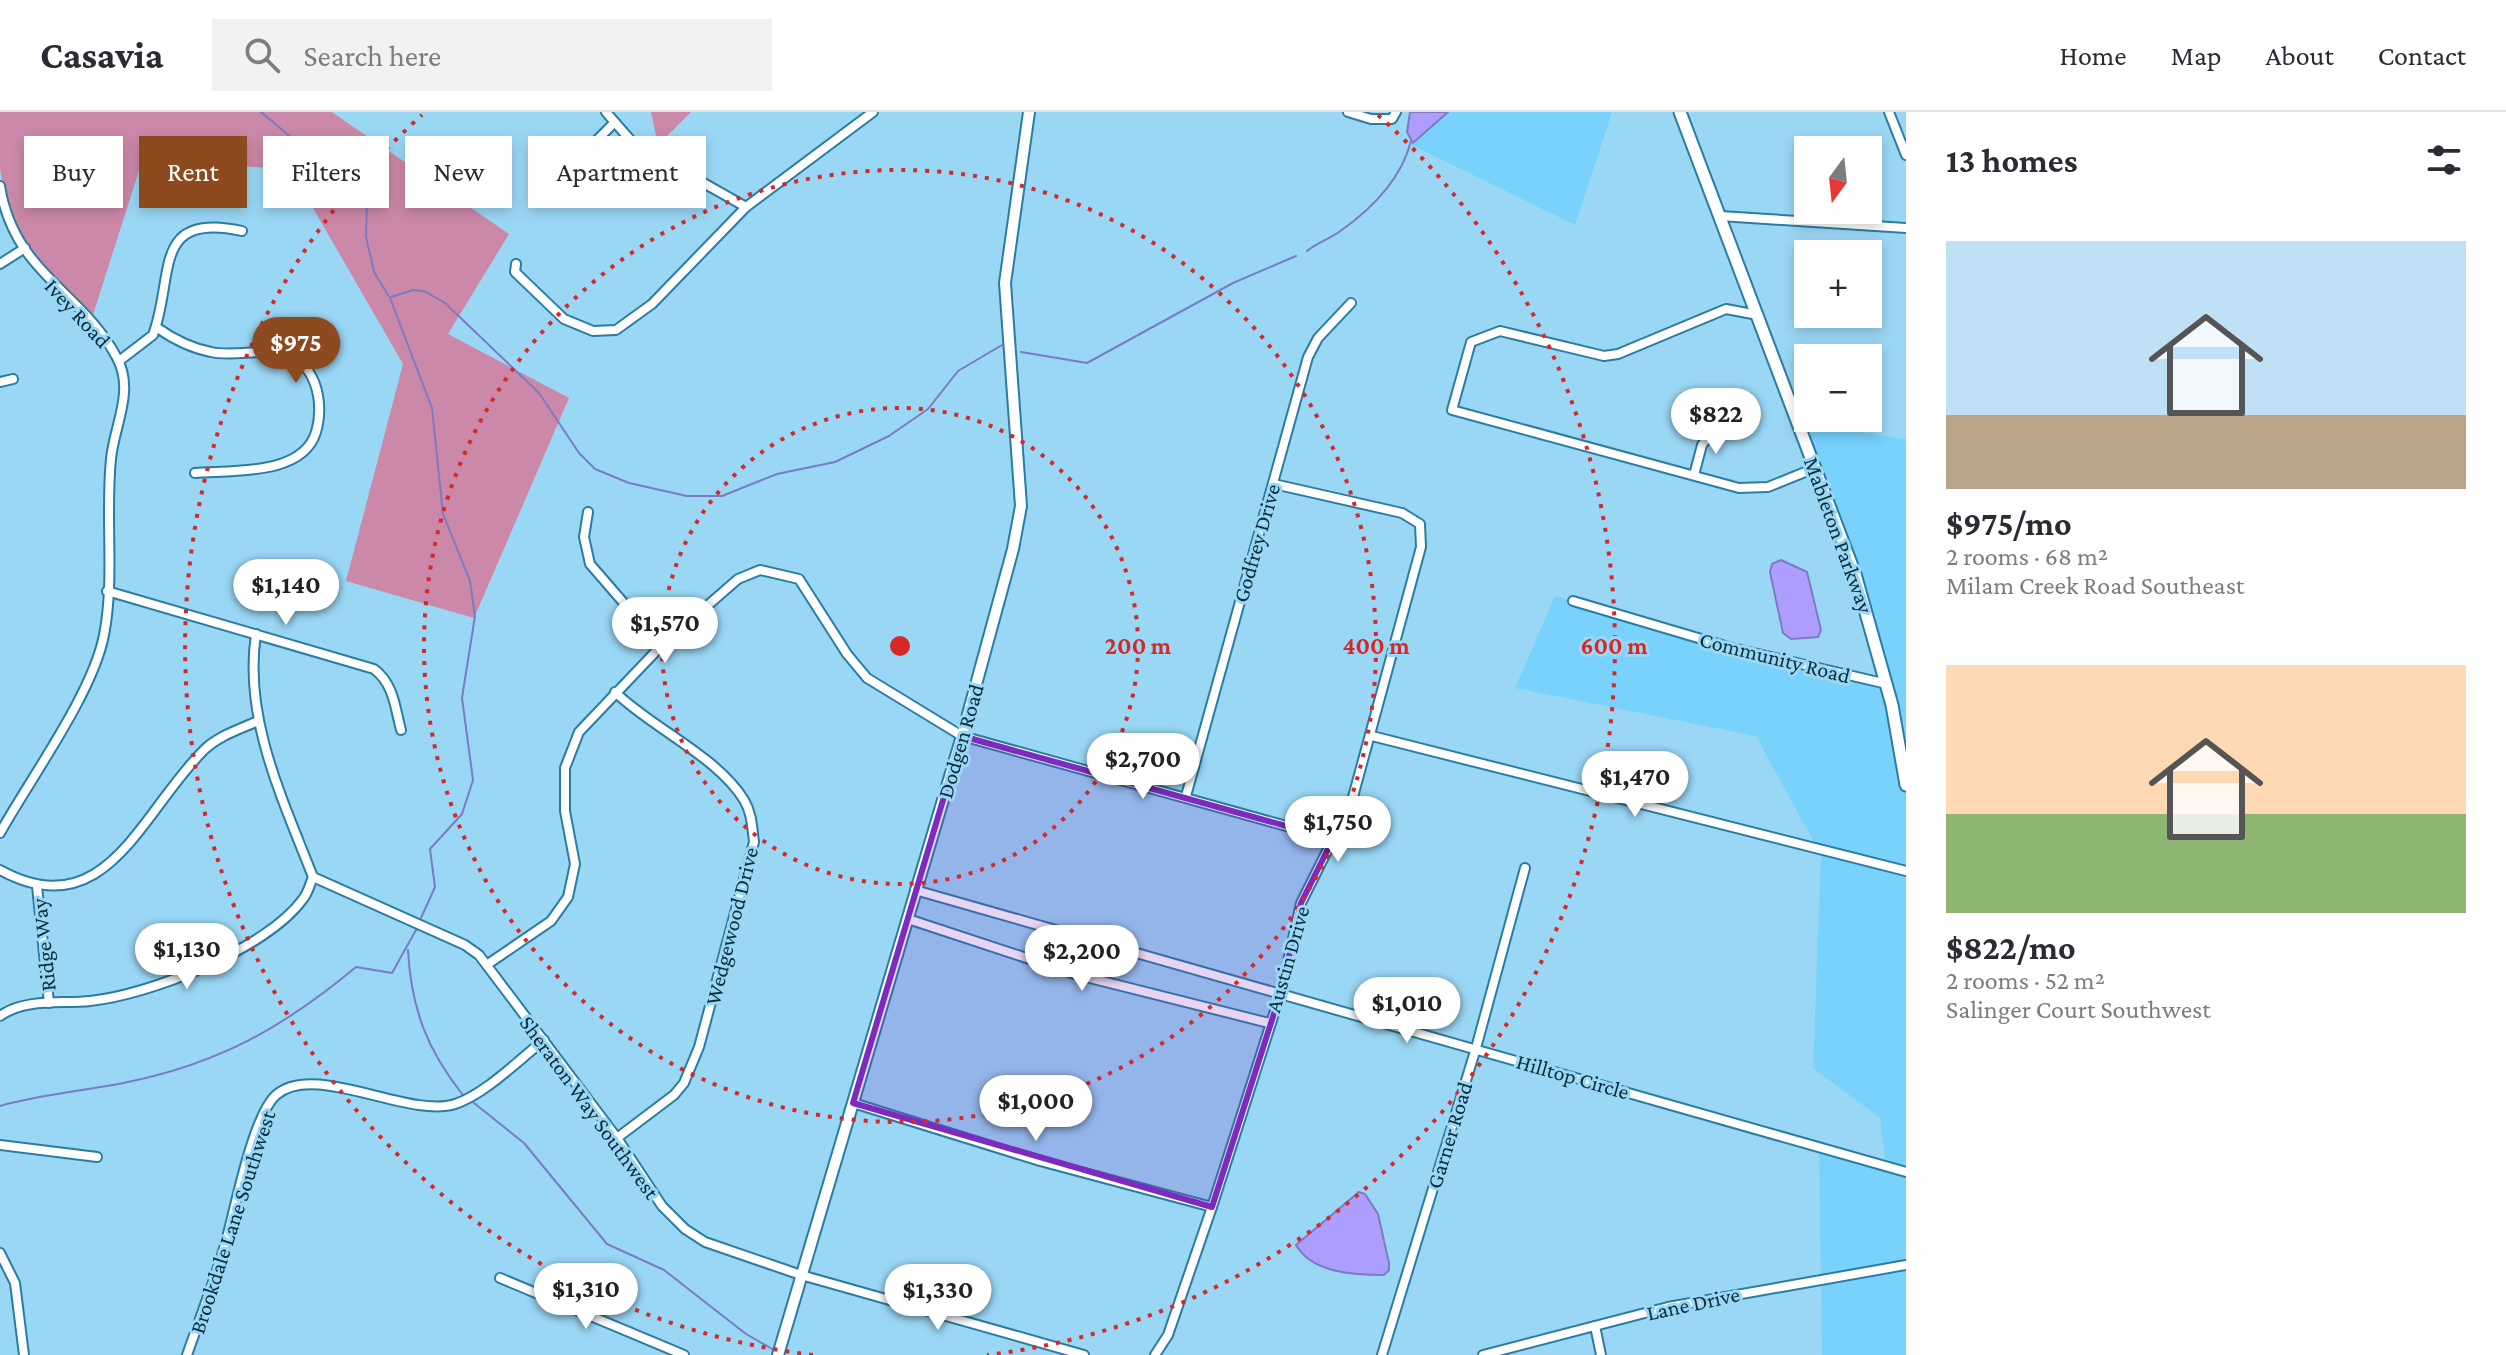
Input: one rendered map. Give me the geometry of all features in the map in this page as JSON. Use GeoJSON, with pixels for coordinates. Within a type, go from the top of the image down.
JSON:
{"type":"FeatureCollection","features":[{"type":"Feature","properties":{"kind":"main road","name":"Mableton Parkway"},"geometry":{"type":"LineString","coordinates":[[1680,112],[1855,574],[1887,684],[1906,785]]}},
{"type":"Feature","properties":{"kind":"street"},"geometry":{"type":"LineString","coordinates":[[606,112],[613,124],[649,153],[746,207]]}},
{"type":"Feature","properties":{"kind":"street"},"geometry":{"type":"LineString","coordinates":[[516,264],[515,272],[564,319],[593,331],[616,330],[652,304],[746,207],[873,112]]}},
{"type":"Feature","properties":{"kind":"street","name":"Dodgen Road"},"geometry":{"type":"LineString","coordinates":[[778,1355],[962,736],[999,605],[1021,506],[1005,283],[1029,112]]}},
{"type":"Feature","properties":{"kind":"street"},"geometry":{"type":"LineString","coordinates":[[1348,112],[1371,119],[1392,119],[1396,112]]}},
{"type":"Feature","properties":{"kind":"street"},"geometry":{"type":"LineString","coordinates":[[1889,112],[1906,155]]}},
{"type":"Feature","properties":{"kind":"street"},"geometry":{"type":"LineString","coordinates":[[601,136],[613,124]]}},
{"type":"Feature","properties":{"kind":"street","name":"Ivey Road"},"geometry":{"type":"LineString","coordinates":[[0,186],[12,228],[41,274],[98,330],[119,361],[123,391],[108,482],[104,635],[89,679],[0,833]]}},
{"type":"Feature","properties":{"kind":"street"},"geometry":{"type":"LineString","coordinates":[[1720,216],[1906,228]]}},
{"type":"Feature","properties":{"kind":"street"},"geometry":{"type":"LineString","coordinates":[[119,361],[153,335],[167,270],[183,236],[207,225],[242,231]]}},
{"type":"Feature","properties":{"kind":"street"},"geometry":{"type":"LineString","coordinates":[[0,264],[25,248]]}},
{"type":"Feature","properties":{"kind":"street","name":"Godfrey Drive"},"geometry":{"type":"LineString","coordinates":[[1186,796],[1308,357],[1318,338],[1351,303]]}},
{"type":"Feature","properties":{"kind":"street"},"geometry":{"type":"LineString","coordinates":[[1758,315],[1733,309],[1718,312],[1618,354],[1604,356],[1500,331],[1471,342],[1452,410],[1750,490],[1768,487],[1815,468]]}},
{"type":"Feature","properties":{"kind":"street"},"geometry":{"type":"LineString","coordinates":[[156,327],[175,340],[215,353],[281,353],[301,365],[316,384],[321,403],[318,425],[314,440],[296,459],[195,473]]}},
{"type":"Feature","properties":{"kind":"street"},"geometry":{"type":"LineString","coordinates":[[0,382],[13,379]]}},
{"type":"Feature","properties":{"kind":"street"},"geometry":{"type":"LineString","coordinates":[[1694,475],[1702,445],[1717,426]]}},
{"type":"Feature","properties":{"kind":"street","name":"Austin Drive"},"geometry":{"type":"LineString","coordinates":[[1155,1355],[1168,1335],[1212,1207],[1281,992],[1301,903],[1333,839],[1347,819],[1421,547],[1420,524],[1402,513],[1274,484]]}},
{"type":"Feature","properties":{"kind":"street"},"geometry":{"type":"LineString","coordinates":[[588,512],[584,537],[590,564],[661,646]]}},
{"type":"Feature","properties":{"kind":"street"},"geometry":{"type":"LineString","coordinates":[[488,964],[551,921],[568,897],[575,864],[565,811],[565,768],[579,732],[661,646],[749,572],[775,571],[799,579],[847,654],[867,678],[962,736],[1333,839]]}},
{"type":"Feature","properties":{"kind":"street"},"geometry":{"type":"LineString","coordinates":[[107,591],[374,669],[385,677],[391,690],[401,730]]}},
{"type":"Feature","properties":{"kind":"street","name":"Community Road"},"geometry":{"type":"LineString","coordinates":[[1573,601],[1732,648],[1887,684]]}},
{"type":"Feature","properties":{"kind":"street"},"geometry":{"type":"LineString","coordinates":[[0,1016],[12,1010],[49,1003],[123,997],[216,962],[267,932],[303,900],[313,877],[258,721],[251,677],[256,634]]}},
{"type":"Feature","properties":{"kind":"street","name":"Wedgewood Drive"},"geometry":{"type":"LineString","coordinates":[[615,692],[639,715],[736,788],[751,818],[754,842],[699,1047],[684,1083],[674,1095],[617,1138]]}},
{"type":"Feature","properties":{"kind":"street"},"geometry":{"type":"LineString","coordinates":[[0,870],[37,886],[80,882],[99,873],[206,748],[258,721]]}},
{"type":"Feature","properties":{"kind":"street"},"geometry":{"type":"LineString","coordinates":[[1372,736],[1906,871]]}},
{"type":"Feature","properties":{"kind":"street","name":"Garner Road"},"geometry":{"type":"LineString","coordinates":[[1382,1355],[1476,1048],[1525,868]]}},
{"type":"Feature","properties":{"kind":"street","name":"Sheraton Way Southwest"},"geometry":{"type":"LineString","coordinates":[[313,877],[465,945],[488,964],[617,1138],[662,1206],[685,1229],[705,1242],[801,1275],[1084,1355]]}},
{"type":"Feature","properties":{"kind":"street","name":"Ridge Way"},"geometry":{"type":"LineString","coordinates":[[37,886],[49,1003]]}},
{"type":"Feature","properties":{"kind":"street","name":"Hilltop Circle"},"geometry":{"type":"LineString","coordinates":[[915,890],[1906,1172]]}},
{"type":"Feature","properties":{"kind":"street"},"geometry":{"type":"LineString","coordinates":[[908,919],[1078,975],[1269,1023]]}},
{"type":"Feature","properties":{"kind":"street","name":"Brookdale Lane Southwest"},"geometry":{"type":"LineString","coordinates":[[187,1355],[265,1111],[276,1095],[290,1088],[318,1086],[352,1089],[394,1101],[456,1104],[471,1097],[544,1040]]}},
{"type":"Feature","properties":{"kind":"street"},"geometry":{"type":"LineString","coordinates":[[853,1103],[1040,1161],[1212,1207]]}},
{"type":"Feature","properties":{"kind":"street"},"geometry":{"type":"LineString","coordinates":[[0,1145],[97,1157]]}},
{"type":"Feature","properties":{"kind":"street"},"geometry":{"type":"LineString","coordinates":[[0,1253],[15,1283],[24,1355]]}},
{"type":"Feature","properties":{"kind":"street","name":"Lane Drive"},"geometry":{"type":"LineString","coordinates":[[1483,1355],[1717,1296],[1906,1265]]}},
{"type":"Feature","properties":{"kind":"street"},"geometry":{"type":"LineString","coordinates":[[500,1278],[684,1355]]}},
{"type":"Feature","properties":{"kind":"street"},"geometry":{"type":"LineString","coordinates":[[1595,1326],[1601,1355]]}},
{"type":"Feature","properties":{"kind":"highlighted area"},"geometry":{"type":"Polygon","coordinates":[[[962,736],[1333,839],[1301,903],[1281,992],[1212,1207],[853,1103],[962,736]]]}},
{"type":"Feature","properties":{"kind":"shaded area"},"geometry":{"type":"Polygon","coordinates":[[[0,112],[332,112],[367,136],[263,136],[263,168],[247,166],[247,136],[139,136],[139,171],[92,318],[44,269],[10,223],[0,169],[0,112]]]}},
{"type":"Feature","properties":{"kind":"shaded area"},"geometry":{"type":"Polygon","coordinates":[[[651,112],[691,112],[667,136],[656,136],[651,112]]]}},
{"type":"Feature","properties":{"kind":"shaded area"},"geometry":{"type":"Polygon","coordinates":[[[1410,112],[1448,112],[1413,143],[1407,132],[1410,112]]]}},
{"type":"Feature","properties":{"kind":"shaded area"},"geometry":{"type":"Polygon","coordinates":[[[1444,112],[1612,112],[1575,225],[1412,145],[1444,112]]]}},
{"type":"Feature","properties":{"kind":"shaded area"},"geometry":{"type":"Polygon","coordinates":[[[389,151],[405,162],[405,208],[471,208],[509,234],[448,334],[569,398],[474,618],[346,581],[403,364],[313,208],[389,208],[389,151]]]}},
{"type":"Feature","properties":{"kind":"shaded area"},"geometry":{"type":"Polygon","coordinates":[[[1789,421],[1794,422],[1794,432],[1860,432],[1906,439],[1906,1355],[1822,1355],[1819,1151],[1887,1173],[1880,1118],[1813,1068],[1821,855],[1756,736],[1515,688],[1555,596],[1886,689],[1789,421]]]}},
{"type":"Feature","properties":{"kind":"shaded area"},"geometry":{"type":"Polygon","coordinates":[[[1781,560],[1807,572],[1821,630],[1818,637],[1791,639],[1783,633],[1770,572],[1772,564],[1781,560]]]}},
{"type":"Feature","properties":{"kind":"shaded area"},"geometry":{"type":"Polygon","coordinates":[[[1359,1192],[1365,1194],[1378,1214],[1389,1263],[1389,1270],[1384,1275],[1347,1273],[1323,1267],[1312,1262],[1296,1245],[1359,1192]]]}},
{"type":"Feature","properties":{"kind":"waterway"},"geometry":{"type":"LineString","coordinates":[[261,112],[299,144],[342,163],[360,179],[367,202],[366,237],[374,272],[390,298],[432,408],[443,514],[470,581],[475,616],[462,698],[473,780],[462,814],[430,849],[435,887],[421,918]]}},
{"type":"Feature","properties":{"kind":"waterway"},"geometry":{"type":"LineString","coordinates":[[1307,251],[1339,232],[1374,203],[1393,181],[1411,141]]}},
{"type":"Feature","properties":{"kind":"waterway"},"geometry":{"type":"LineString","coordinates":[[1021,352],[1087,363],[1233,283],[1296,256]]}},
{"type":"Feature","properties":{"kind":"waterway"},"geometry":{"type":"LineString","coordinates":[[391,297],[413,290],[424,291],[445,303],[539,393],[579,453],[595,469],[629,483],[687,496],[722,496],[777,474],[835,462],[889,436],[928,409],[958,371],[1002,345]]}},
{"type":"Feature","properties":{"kind":"waterway"},"geometry":{"type":"LineString","coordinates":[[0,1106],[128,1082],[222,1053],[303,1008],[356,967],[392,973],[416,930]]}},
{"type":"Feature","properties":{"kind":"waterway"},"geometry":{"type":"LineString","coordinates":[[408,950],[413,991],[423,1027],[440,1062],[463,1095]]}},
{"type":"Feature","properties":{"kind":"waterway"},"geometry":{"type":"LineString","coordinates":[[474,1103],[524,1143],[607,1244],[664,1270],[746,1334],[774,1350]]}}]}
